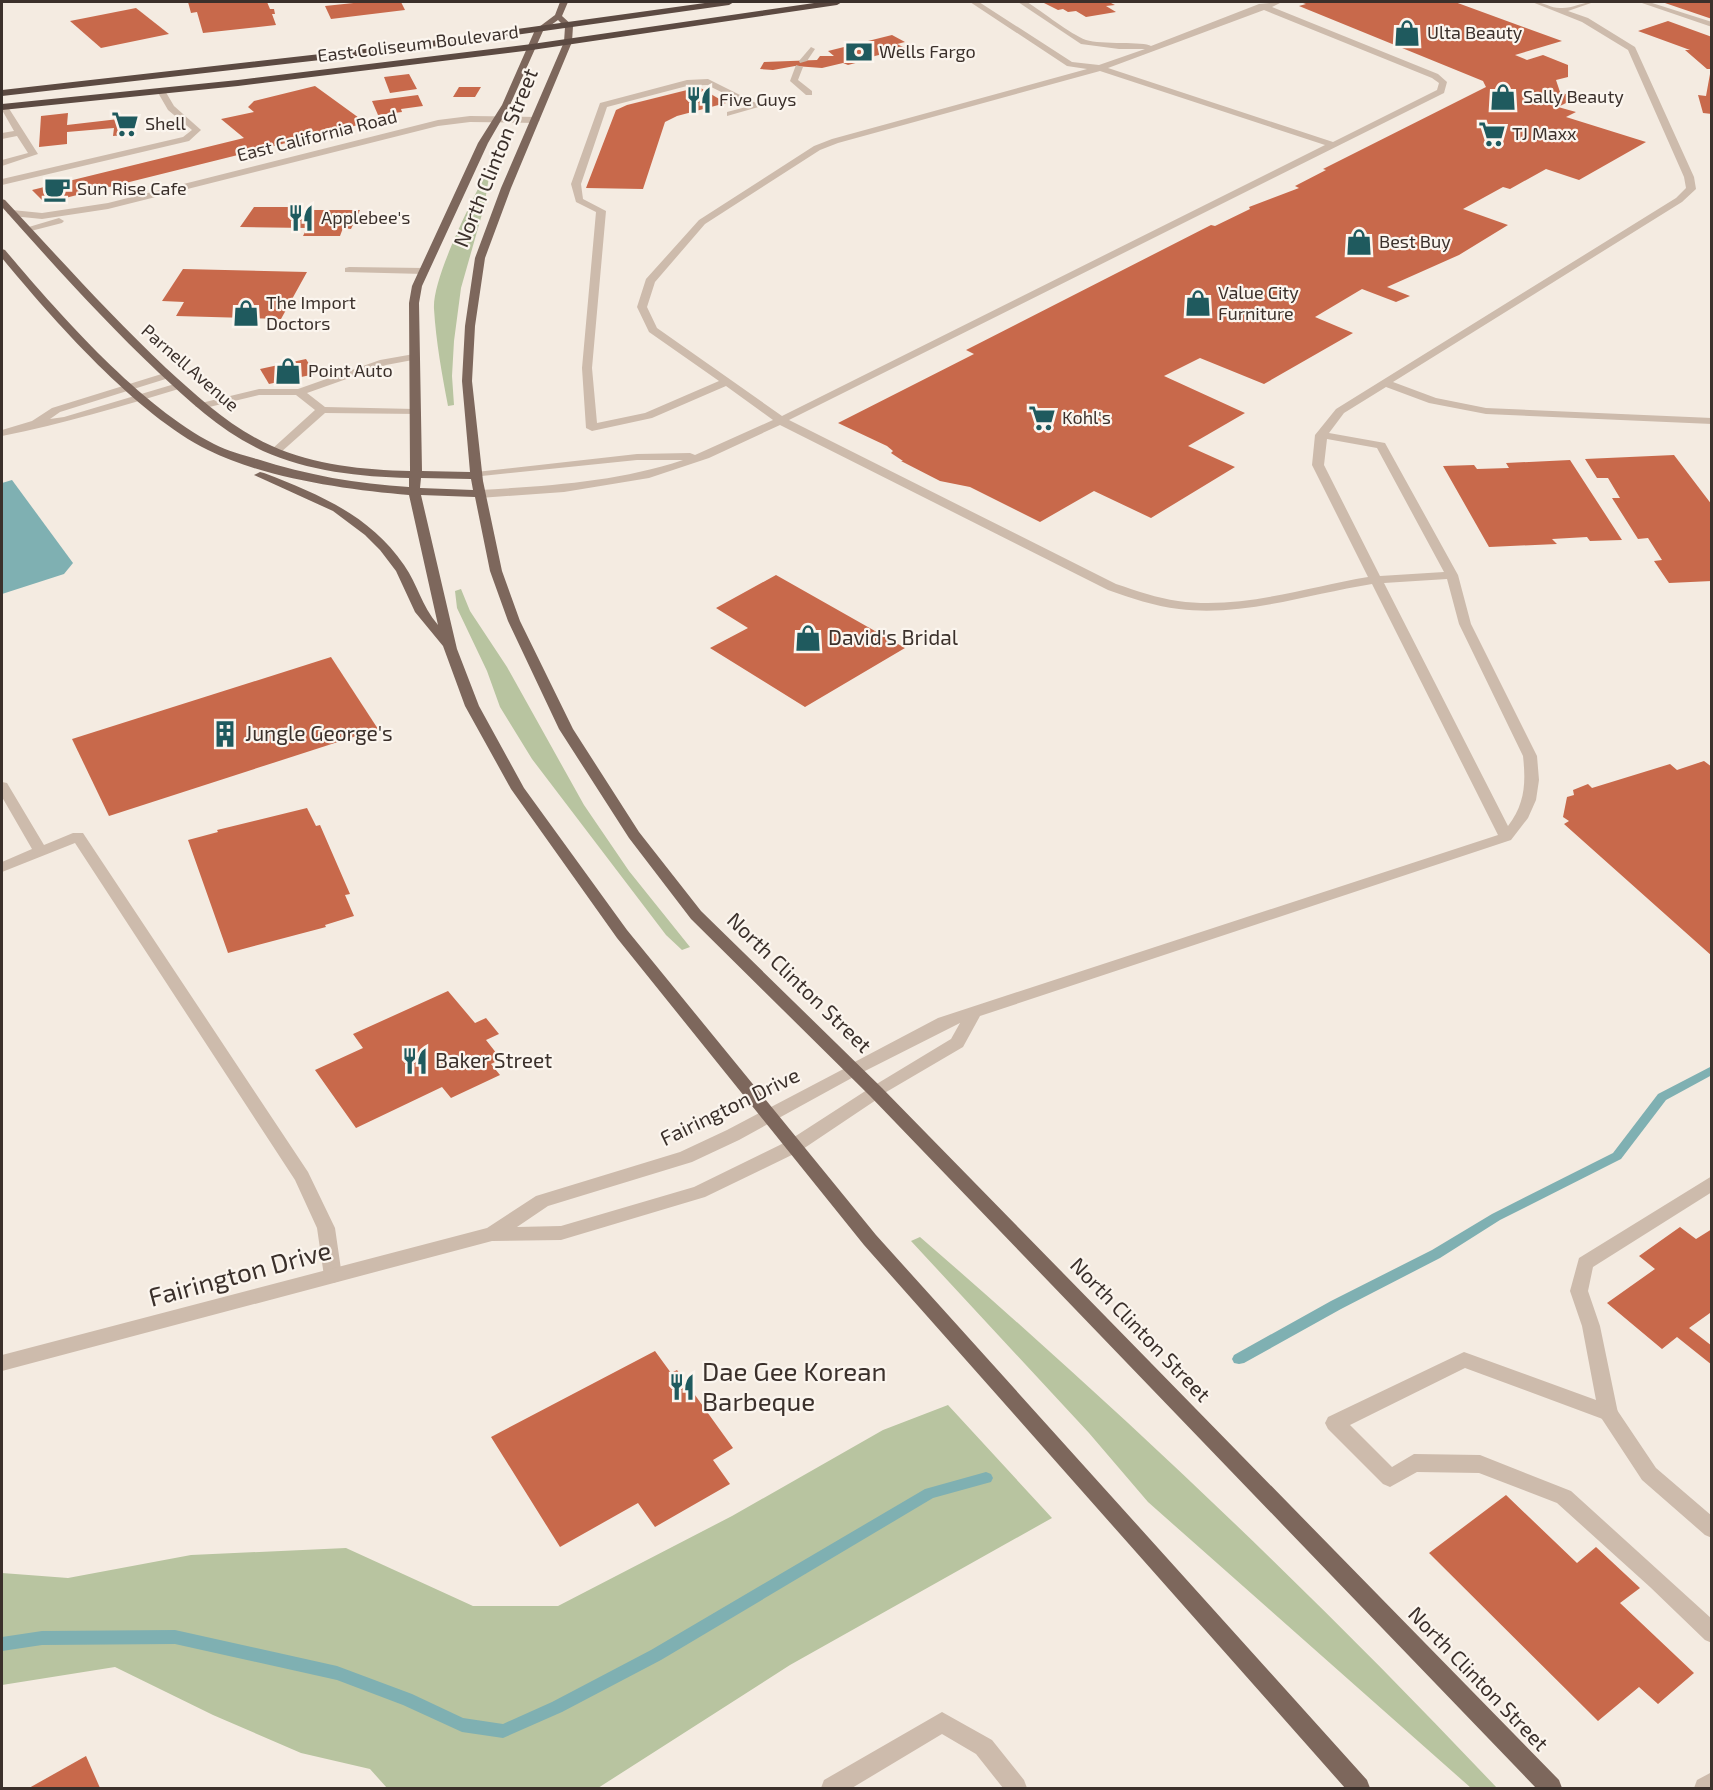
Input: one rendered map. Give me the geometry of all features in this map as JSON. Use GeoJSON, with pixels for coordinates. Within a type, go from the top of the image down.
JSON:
{"type":"FeatureCollection","features":[{"type":"Feature","properties":{"kind":"highway","name":"East Coliseum Boulevard"},"geometry":{"type":"LineString","coordinates":[[2,93],[352,54],[569,26],[729,2]]}},
{"type":"Feature","properties":{"kind":"highway","name":"East Coliseum Boulevard"},"geometry":{"type":"LineString","coordinates":[[3,107],[161,91],[531,47],[837,2]]}},
{"type":"Feature","properties":{"kind":"main road"},"geometry":{"type":"LineString","coordinates":[[564,2],[558,16],[569,26]]}},
{"type":"Feature","properties":{"kind":"main road","name":"North Clinton Street"},"geometry":{"type":"LineString","coordinates":[[558,16],[539,30],[498,120],[483,143],[417,286],[414,303],[416,476],[414,492],[450,650],[472,706],[518,789],[622,934],[870,1240],[1359,1788]]}},
{"type":"Feature","properties":{"kind":"main road","name":"North Clinton Street"},"geometry":{"type":"LineString","coordinates":[[569,26],[568,42],[522,148],[480,258],[474,286],[467,381],[476,475],[496,571],[514,621],[566,729],[634,835],[696,915],[876,1092],[1551,1788]]}},
{"type":"Feature","properties":{"kind":"main road","name":"Parnell Avenue"},"geometry":{"type":"LineString","coordinates":[[2,202],[118,329],[214,418],[241,436],[276,451],[320,464],[416,476],[476,475]]}},
{"type":"Feature","properties":{"kind":"main road"},"geometry":{"type":"LineString","coordinates":[[2,252],[64,323],[129,387],[182,430],[242,468],[319,498],[352,517],[375,536],[400,568],[417,606],[450,650]]}},
{"type":"Feature","properties":{"kind":"main road"},"geometry":{"type":"LineString","coordinates":[[213,448],[280,472],[316,481],[414,492],[479,494]]}},
{"type":"Feature","properties":{"kind":"street"},"geometry":{"type":"LineString","coordinates":[[974,2],[1070,64],[1100,68],[1333,145]]}},
{"type":"Feature","properties":{"kind":"street"},"geometry":{"type":"LineString","coordinates":[[1022,2],[1105,57],[1100,68]]}},
{"type":"Feature","properties":{"kind":"street"},"geometry":{"type":"LineString","coordinates":[[1278,2],[1262,6],[1100,68],[836,141],[818,148],[702,222],[650,281],[642,307],[653,330],[782,421],[1139,598],[1168,605],[1200,608],[1231,607],[1374,580],[1452,575]]}},
{"type":"Feature","properties":{"kind":"street"},"geometry":{"type":"LineString","coordinates":[[1321,435],[1381,445],[1452,575],[1458,593],[1458,605],[1465,624],[1530,756],[1533,776],[1531,795],[1523,818],[1506,837],[1374,580],[1318,465],[1317,449],[1321,435],[1340,411],[1679,200],[1690,189],[1689,177],[1632,49],[1585,20],[1536,2]]}},
{"type":"Feature","properties":{"kind":"street"},"geometry":{"type":"LineString","coordinates":[[1559,10],[1590,2]]}},
{"type":"Feature","properties":{"kind":"street"},"geometry":{"type":"LineString","coordinates":[[1643,2],[1712,25]]}},
{"type":"Feature","properties":{"kind":"street"},"geometry":{"type":"LineString","coordinates":[[479,494],[564,488],[648,475],[705,456],[782,421],[1441,91],[1443,82],[1435,76],[1262,6]]}},
{"type":"Feature","properties":{"kind":"street"},"geometry":{"type":"LineString","coordinates":[[1084,42],[1119,47],[1159,46]]}},
{"type":"Feature","properties":{"kind":"street"},"geometry":{"type":"LineString","coordinates":[[809,93],[794,81],[801,64],[811,50]]}},
{"type":"Feature","properties":{"kind":"street"},"geometry":{"type":"LineString","coordinates":[[726,382],[648,416],[592,428],[587,368],[598,230],[602,211],[579,200],[576,184],[603,105],[687,83],[708,82],[721,86],[758,106],[730,114]]}},
{"type":"Feature","properties":{"kind":"street"},"geometry":{"type":"LineString","coordinates":[[2,182],[186,139],[196,130],[171,108],[161,91]]}},
{"type":"Feature","properties":{"kind":"street"},"geometry":{"type":"LineString","coordinates":[[2,163],[33,154],[3,107]]}},
{"type":"Feature","properties":{"kind":"street","name":"East California Road"},"geometry":{"type":"LineString","coordinates":[[12,213],[42,216],[108,206],[438,123],[470,119],[536,120]]}},
{"type":"Feature","properties":{"kind":"street"},"geometry":{"type":"LineString","coordinates":[[2,136],[19,133]]}},
{"type":"Feature","properties":{"kind":"street","name":"East California Road"},"geometry":{"type":"LineString","coordinates":[[27,230],[92,213],[108,206]]}},
{"type":"Feature","properties":{"kind":"street"},"geometry":{"type":"LineString","coordinates":[[349,270],[424,271]]}},
{"type":"Feature","properties":{"kind":"street"},"geometry":{"type":"LineString","coordinates":[[201,406],[259,392],[299,392],[384,362],[414,357]]}},
{"type":"Feature","properties":{"kind":"street"},"geometry":{"type":"LineString","coordinates":[[34,424],[56,410],[168,375]]}},
{"type":"Feature","properties":{"kind":"street"},"geometry":{"type":"LineString","coordinates":[[1385,383],[1433,401],[1486,411],[1712,421]]}},
{"type":"Feature","properties":{"kind":"street"},"geometry":{"type":"LineString","coordinates":[[2,433],[34,424],[65,420],[178,386]]}},
{"type":"Feature","properties":{"kind":"street"},"geometry":{"type":"LineString","coordinates":[[299,392],[322,410],[415,412]]}},
{"type":"Feature","properties":{"kind":"street"},"geometry":{"type":"LineString","coordinates":[[276,451],[322,410]]}},
{"type":"Feature","properties":{"kind":"street"},"geometry":{"type":"LineString","coordinates":[[476,475],[637,457],[705,456]]}},
{"type":"Feature","properties":{"kind":"street"},"geometry":{"type":"LineString","coordinates":[[2,786],[40,851]]}},
{"type":"Feature","properties":{"kind":"street"},"geometry":{"type":"LineString","coordinates":[[2,867],[78,836],[302,1177],[326,1228],[333,1276]]}},
{"type":"Feature","properties":{"kind":"street","name":"Fairington Drive"},"geometry":{"type":"LineString","coordinates":[[492,1234],[542,1202],[686,1157],[944,1022],[1506,837]]}},
{"type":"Feature","properties":{"kind":"street","name":"Fairington Drive"},"geometry":{"type":"LineString","coordinates":[[2,1363],[492,1234],[561,1233],[699,1192],[794,1146],[876,1092],[957,1043],[974,1012]]}},
{"type":"Feature","properties":{"kind":"street"},"geometry":{"type":"LineString","coordinates":[[1712,1183],[1585,1263],[1579,1291],[1591,1326],[1608,1413],[1649,1474],[1712,1529]]}},
{"type":"Feature","properties":{"kind":"street"},"geometry":{"type":"LineString","coordinates":[[1608,1413],[1464,1360],[1335,1423],[1390,1478],[1414,1463],[1480,1464],[1564,1497],[1657,1580],[1712,1633]]}},
{"type":"Feature","properties":{"kind":"street"},"geometry":{"type":"LineString","coordinates":[[832,1788],[942,1722],[984,1747],[1016,1788]]}},
{"type":"Feature","properties":{"kind":"street"},"geometry":{"type":"LineString","coordinates":[[1705,1788],[1712,1783]]}},
{"type":"Feature","properties":{"kind":"green space"},"geometry":{"type":"Polygon","coordinates":[[[487,171],[490,171],[484,207],[461,288],[454,341],[452,376],[454,405],[448,406],[436,334],[435,295],[454,240],[487,171]]]}},
{"type":"Feature","properties":{"kind":"green space"},"geometry":{"type":"Polygon","coordinates":[[[461,589],[470,611],[507,667],[584,805],[629,871],[690,947],[682,950],[666,935],[532,759],[500,707],[487,671],[457,608],[455,591],[461,589]]]}},
{"type":"Feature","properties":{"kind":"green space"},"geometry":{"type":"Polygon","coordinates":[[[920,1237],[1069,1369],[1216,1505],[1358,1645],[1497,1788],[1471,1788],[1148,1502],[1089,1433],[911,1241],[920,1237]]]}},
{"type":"Feature","properties":{"kind":"green space"},"geometry":{"type":"Polygon","coordinates":[[[948,1405],[1052,1518],[790,1665],[598,1788],[387,1788],[370,1769],[301,1753],[213,1715],[115,1667],[2,1685],[2,1573],[68,1578],[191,1555],[346,1548],[473,1606],[558,1606],[732,1516],[883,1430],[948,1405]]]}},
{"type":"Feature","properties":{"kind":"water"},"geometry":{"type":"Polygon","coordinates":[[[12,480],[73,563],[64,574],[2,594],[2,483],[12,480]]]}},
{"type":"Feature","properties":{"kind":"building"},"geometry":{"type":"Polygon","coordinates":[[[188,2],[267,2],[270,9],[274,9],[275,14],[272,14],[276,25],[203,33],[197,12],[191,13],[188,2]]]}},
{"type":"Feature","properties":{"kind":"building"},"geometry":{"type":"Polygon","coordinates":[[[363,2],[401,2],[405,10],[331,19],[325,6],[363,2]]]}},
{"type":"Feature","properties":{"kind":"building"},"geometry":{"type":"Polygon","coordinates":[[[1042,2],[1109,2],[1115,5],[1106,6],[1116,12],[1086,17],[1076,11],[1058,10],[1042,2]]]}},
{"type":"Feature","properties":{"kind":"building"},"geometry":{"type":"Polygon","coordinates":[[[1300,2],[1455,2],[1562,41],[1515,55],[1527,60],[1543,55],[1568,65],[1568,77],[1556,80],[1560,92],[1576,98],[1558,107],[1576,112],[1566,117],[1646,142],[1579,180],[1546,169],[1510,189],[1503,187],[1463,209],[1508,225],[1459,255],[1387,287],[1410,296],[1396,302],[1362,289],[1315,317],[1353,333],[1264,384],[1200,358],[1164,376],[1245,413],[1188,446],[1235,467],[1151,518],[1094,491],[1040,522],[970,487],[940,481],[901,461],[903,461],[891,453],[893,451],[887,446],[838,423],[974,354],[966,350],[1211,225],[1215,226],[1250,209],[1249,207],[1299,188],[1295,186],[1326,170],[1323,169],[1486,87],[1483,81],[1299,6],[1306,4],[1300,2]]]}},
{"type":"Feature","properties":{"kind":"building"},"geometry":{"type":"Polygon","coordinates":[[[1662,2],[1712,2],[1712,19],[1662,2]]]}},
{"type":"Feature","properties":{"kind":"building"},"geometry":{"type":"Polygon","coordinates":[[[136,8],[169,34],[101,48],[70,21],[136,8]]]}},
{"type":"Feature","properties":{"kind":"building"},"geometry":{"type":"Polygon","coordinates":[[[1668,21],[1712,37],[1712,69],[1707,69],[1685,50],[1690,50],[1638,31],[1668,21]]]}},
{"type":"Feature","properties":{"kind":"building","name":"Wells Fargo"},"geometry":{"type":"Polygon","coordinates":[[[892,35],[905,42],[897,44],[905,48],[848,65],[843,63],[822,68],[795,66],[773,70],[760,69],[764,62],[817,60],[820,56],[834,56],[828,51],[892,35]]]}},
{"type":"Feature","properties":{"kind":"building"},"geometry":{"type":"Polygon","coordinates":[[[409,74],[417,89],[390,93],[384,77],[409,74]]]}},
{"type":"Feature","properties":{"kind":"building"},"geometry":{"type":"Polygon","coordinates":[[[1710,74],[1712,74],[1712,114],[1703,113],[1698,95],[1706,96],[1710,74]]]}},
{"type":"Feature","properties":{"kind":"building"},"geometry":{"type":"Polygon","coordinates":[[[315,86],[366,123],[45,203],[32,190],[244,138],[221,119],[254,112],[248,107],[254,101],[315,86]]]}},
{"type":"Feature","properties":{"kind":"building"},"geometry":{"type":"Polygon","coordinates":[[[459,87],[481,87],[475,97],[453,97],[459,87]]]}},
{"type":"Feature","properties":{"kind":"building"},"geometry":{"type":"Polygon","coordinates":[[[699,87],[726,103],[677,116],[665,122],[643,189],[586,188],[616,110],[627,105],[699,87]]]}},
{"type":"Feature","properties":{"kind":"building"},"geometry":{"type":"Polygon","coordinates":[[[418,95],[423,106],[401,109],[402,112],[378,115],[372,101],[418,95]]]}},
{"type":"Feature","properties":{"kind":"building","name":"Shell"},"geometry":{"type":"Polygon","coordinates":[[[68,113],[67,125],[136,117],[136,134],[113,136],[114,128],[67,132],[67,144],[39,147],[41,116],[68,113]]]}},
{"type":"Feature","properties":{"kind":"building","name":"Applebee's"},"geometry":{"type":"Polygon","coordinates":[[[254,207],[297,207],[296,210],[360,210],[351,229],[343,228],[340,236],[303,236],[307,228],[240,227],[254,207]]]}},
{"type":"Feature","properties":{"kind":"building"},"geometry":{"type":"Polygon","coordinates":[[[183,269],[307,272],[281,319],[176,316],[184,302],[162,301],[183,269]]]}},
{"type":"Feature","properties":{"kind":"building","name":"Point Auto"},"geometry":{"type":"Polygon","coordinates":[[[306,359],[315,374],[269,384],[260,369],[306,359]]]}},
{"type":"Feature","properties":{"kind":"building"},"geometry":{"type":"Polygon","coordinates":[[[1674,455],[1712,505],[1712,581],[1669,583],[1654,561],[1662,560],[1648,538],[1638,539],[1612,498],[1620,498],[1608,478],[1597,478],[1585,459],[1674,455]]]}},
{"type":"Feature","properties":{"kind":"building"},"geometry":{"type":"Polygon","coordinates":[[[1570,460],[1622,540],[1590,541],[1587,537],[1552,539],[1557,544],[1489,547],[1443,466],[1474,465],[1477,469],[1509,468],[1506,463],[1570,460]]]}},
{"type":"Feature","properties":{"kind":"building","name":"David's Bridal"},"geometry":{"type":"Polygon","coordinates":[[[776,575],[905,648],[805,707],[710,648],[748,628],[716,608],[776,575]]]}},
{"type":"Feature","properties":{"kind":"building","name":"Jungle George's"},"geometry":{"type":"Polygon","coordinates":[[[331,657],[378,729],[109,816],[72,739],[331,657]]]}},
{"type":"Feature","properties":{"kind":"building"},"geometry":{"type":"Polygon","coordinates":[[[1704,761],[1712,767],[1712,956],[1564,824],[1569,821],[1563,817],[1567,797],[1574,795],[1573,790],[1588,784],[1592,788],[1670,764],[1677,770],[1704,761]]]}},
{"type":"Feature","properties":{"kind":"building"},"geometry":{"type":"Polygon","coordinates":[[[307,808],[316,826],[320,825],[350,894],[345,895],[354,916],[325,925],[326,927],[228,953],[188,840],[218,832],[217,830],[307,808]]]}},
{"type":"Feature","properties":{"kind":"building","name":"Baker Street"},"geometry":{"type":"Polygon","coordinates":[[[448,991],[475,1023],[486,1018],[499,1034],[486,1040],[501,1059],[491,1064],[500,1075],[451,1098],[442,1087],[356,1128],[315,1070],[363,1048],[353,1034],[448,991]]]}},
{"type":"Feature","properties":{"kind":"building"},"geometry":{"type":"Polygon","coordinates":[[[1680,1227],[1696,1239],[1712,1229],[1712,1314],[1710,1313],[1689,1328],[1712,1346],[1712,1365],[1677,1337],[1662,1349],[1607,1303],[1655,1269],[1639,1256],[1680,1227]]]}},
{"type":"Feature","properties":{"kind":"building"},"geometry":{"type":"Polygon","coordinates":[[[655,1351],[671,1373],[677,1370],[733,1448],[713,1460],[730,1484],[655,1527],[638,1503],[560,1547],[491,1437],[655,1351]]]}},
{"type":"Feature","properties":{"kind":"building"},"geometry":{"type":"Polygon","coordinates":[[[1506,1495],[1577,1563],[1596,1547],[1640,1588],[1620,1603],[1694,1673],[1658,1704],[1639,1687],[1598,1721],[1429,1553],[1506,1495]]]}},
{"type":"Feature","properties":{"kind":"building"},"geometry":{"type":"Polygon","coordinates":[[[86,1756],[100,1788],[29,1788],[86,1756]]]}},
{"type":"Feature","properties":{"kind":"waterway"},"geometry":{"type":"LineString","coordinates":[[1239,1359],[1336,1305],[1436,1254],[1496,1217],[1617,1156],[1662,1097],[1712,1070]]}},
{"type":"Feature","properties":{"kind":"waterway"},"geometry":{"type":"LineString","coordinates":[[2,1644],[42,1638],[175,1637],[337,1673],[407,1699],[462,1725],[503,1731],[557,1707],[656,1655],[930,1493],[986,1478]]}},
{"type":"Feature","properties":{"kind":"place","name":"Ulta Beauty"},"geometry":{"type":"Point","coordinates":[1407,33]}},
{"type":"Feature","properties":{"kind":"place","name":"Wells Fargo"},"geometry":{"type":"Point","coordinates":[859,52]}},
{"type":"Feature","properties":{"kind":"place","name":"Sally Beauty"},"geometry":{"type":"Point","coordinates":[1503,97]}},
{"type":"Feature","properties":{"kind":"place","name":"Five Guys"},"geometry":{"type":"Point","coordinates":[699,100]}},
{"type":"Feature","properties":{"kind":"place","name":"Shell"},"geometry":{"type":"Point","coordinates":[125,124]}},
{"type":"Feature","properties":{"kind":"place","name":"TJ Maxx"},"geometry":{"type":"Point","coordinates":[1492,134]}},
{"type":"Feature","properties":{"kind":"place","name":"Sun Rise Cafe"},"geometry":{"type":"Point","coordinates":[57,189]}},
{"type":"Feature","properties":{"kind":"place","name":"Applebee's"},"geometry":{"type":"Point","coordinates":[301,218]}},
{"type":"Feature","properties":{"kind":"place","name":"Best Buy"},"geometry":{"type":"Point","coordinates":[1359,242]}},
{"type":"Feature","properties":{"kind":"place","name":"Value City Furniture"},"geometry":{"type":"Point","coordinates":[1198,303]}},
{"type":"Feature","properties":{"kind":"place","name":"The Import Doctors"},"geometry":{"type":"Point","coordinates":[246,313]}},
{"type":"Feature","properties":{"kind":"place","name":"Point Auto"},"geometry":{"type":"Point","coordinates":[288,371]}},
{"type":"Feature","properties":{"kind":"place","name":"Kohl's"},"geometry":{"type":"Point","coordinates":[1042,418]}},
{"type":"Feature","properties":{"kind":"place","name":"David's Bridal"},"geometry":{"type":"Point","coordinates":[808,638]}},
{"type":"Feature","properties":{"kind":"place","name":"Jungle George's"},"geometry":{"type":"Point","coordinates":[225,734]}},
{"type":"Feature","properties":{"kind":"place","name":"Baker Street"},"geometry":{"type":"Point","coordinates":[415,1061]}},
{"type":"Feature","properties":{"kind":"place","name":"Dae Gee Korean Barbeque"},"geometry":{"type":"Point","coordinates":[682,1387]}}]}
